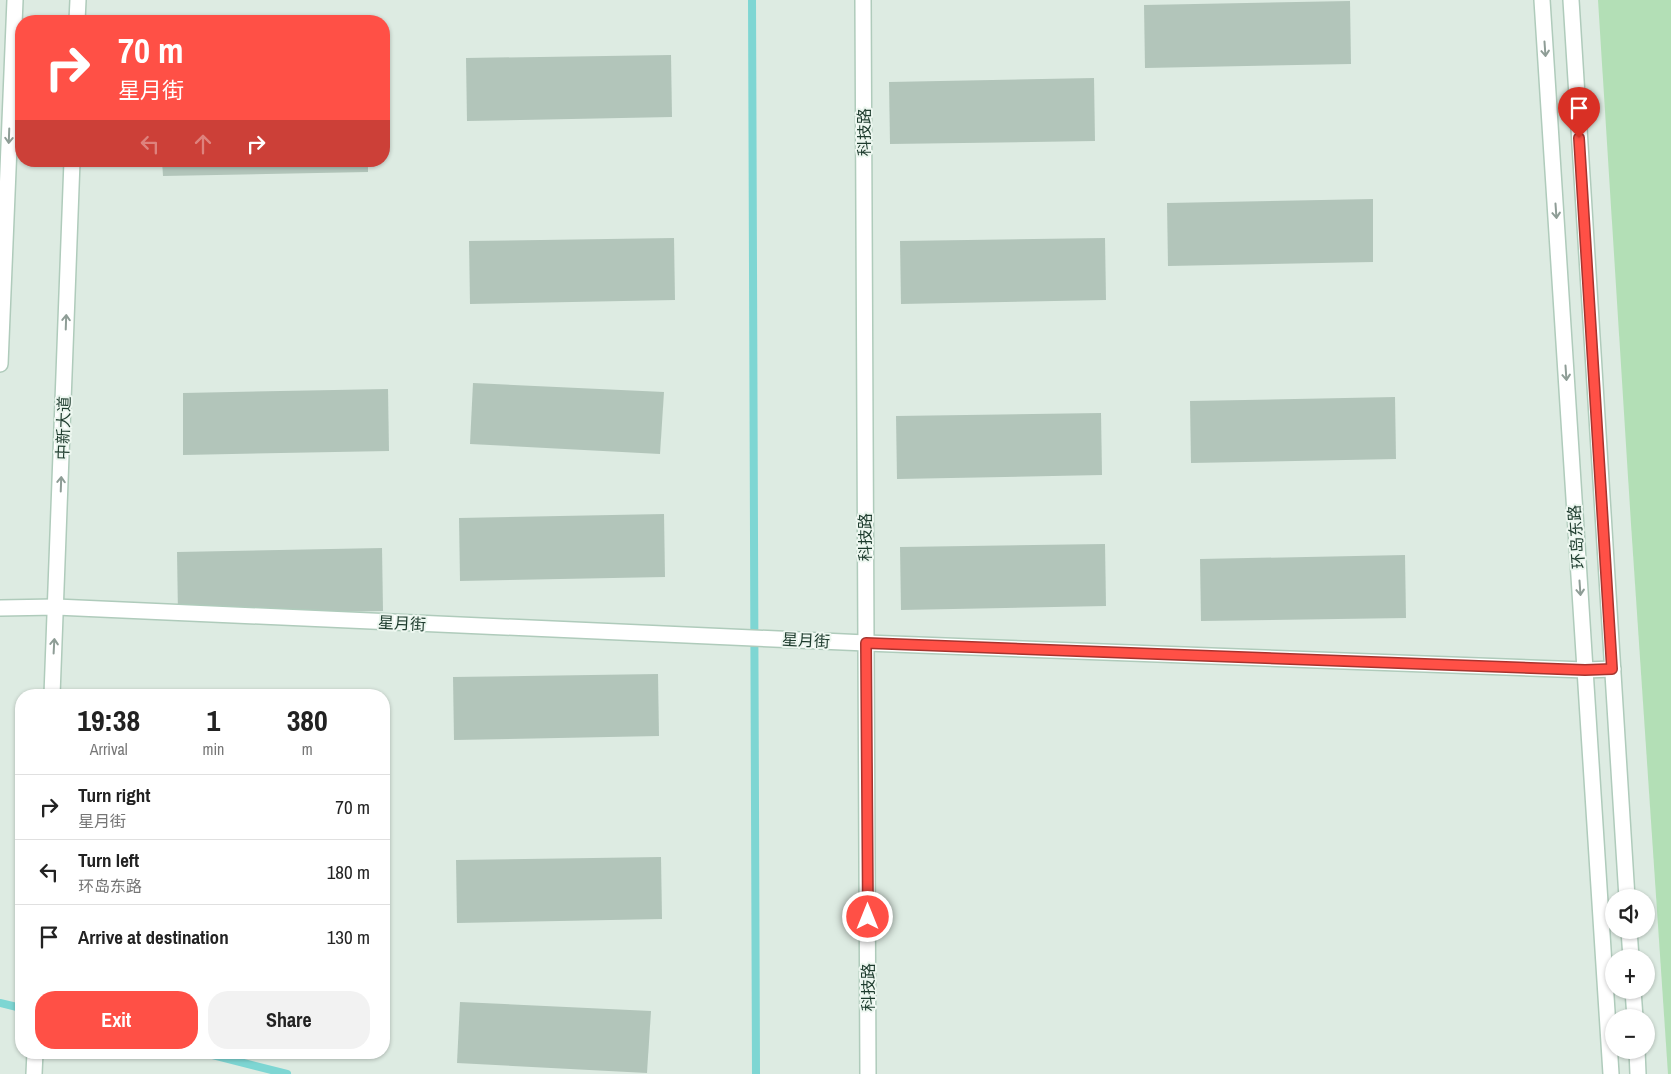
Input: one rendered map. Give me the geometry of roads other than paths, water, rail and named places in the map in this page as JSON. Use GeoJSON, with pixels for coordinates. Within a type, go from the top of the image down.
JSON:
{"type":"FeatureCollection","features":[{"type":"Feature","properties":{"kind":"street"},"geometry":{"type":"LineString","coordinates":[[0,364],[15,0]]}},
{"type":"Feature","properties":{"kind":"street"},"geometry":{"type":"LineString","coordinates":[[77,15],[78,0]]}},
{"type":"Feature","properties":{"kind":"street","name":"科技路"},"geometry":{"type":"LineString","coordinates":[[863,0],[868,1074]]}},
{"type":"Feature","properties":{"kind":"street","name":"环岛东路"},"geometry":{"type":"LineString","coordinates":[[1542,0],[1611,1074]]}},
{"type":"Feature","properties":{"kind":"street","name":"环岛东路"},"geometry":{"type":"LineString","coordinates":[[1571,0],[1626,889]]}},
{"type":"Feature","properties":{"kind":"street","name":"中新大道"},"geometry":{"type":"LineString","coordinates":[[52,689],[72,167]]}},
{"type":"Feature","properties":{"kind":"street","name":"星月街"},"geometry":{"type":"LineString","coordinates":[[0,608],[56,607],[866,643],[1585,670],[1612,669]]}},
{"type":"Feature","properties":{"kind":"street"},"geometry":{"type":"LineString","coordinates":[[34,1074],[35,1059]]}},
{"type":"Feature","properties":{"kind":"street"},"geometry":{"type":"LineString","coordinates":[[1637,1059],[1638,1074]]}},
{"type":"Feature","properties":{"kind":"waterway"},"geometry":{"type":"LineString","coordinates":[[752,0],[756,1074]]}},
{"type":"Feature","properties":{"kind":"waterway"},"geometry":{"type":"LineString","coordinates":[[0,1003],[15,1007]]}},
{"type":"Feature","properties":{"kind":"waterway"},"geometry":{"type":"LineString","coordinates":[[228,1059],[287,1074]]}}]}
